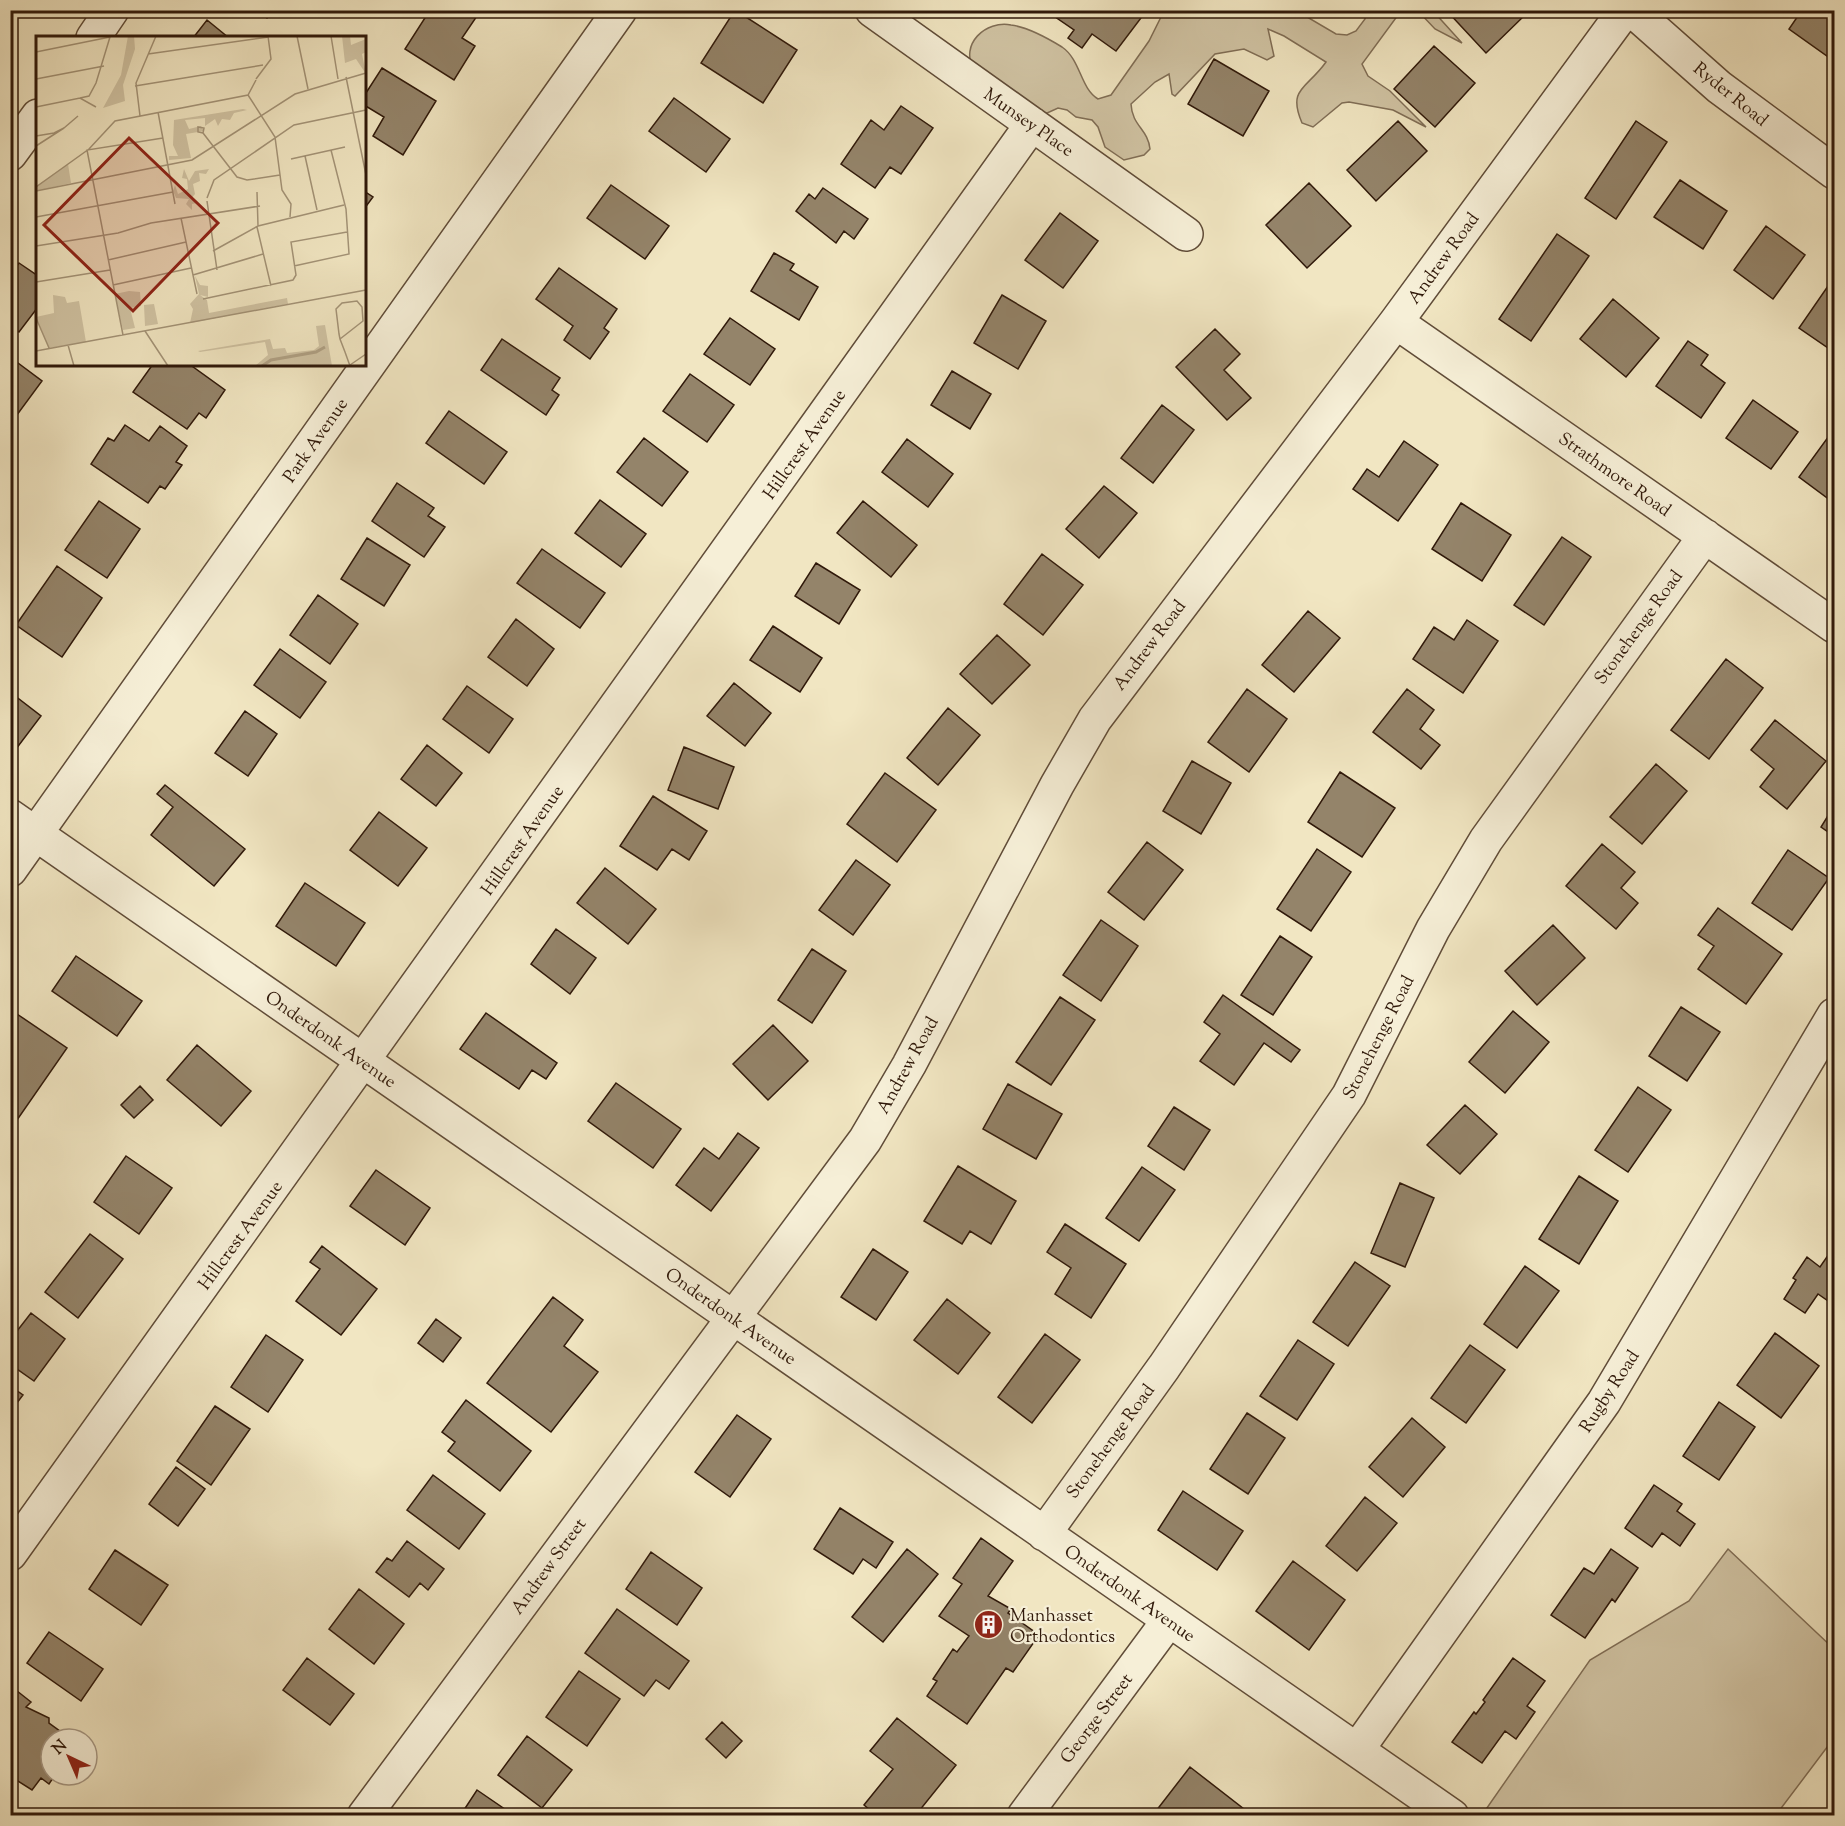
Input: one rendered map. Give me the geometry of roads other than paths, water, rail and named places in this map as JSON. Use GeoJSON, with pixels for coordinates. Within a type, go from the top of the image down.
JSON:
{"type":"FeatureCollection","features":[{"type":"Feature","properties":{"kind":"street"},"geometry":{"type":"LineString","coordinates":[[94,36],[112,10]]}},
{"type":"Feature","properties":{"kind":"street","name":"Park Avenue"},"geometry":{"type":"LineString","coordinates":[[366,357],[620,10]]}},
{"type":"Feature","properties":{"kind":"street","name":"Munsey Place"},"geometry":{"type":"LineString","coordinates":[[872,10],[1186,234]]}},
{"type":"Feature","properties":{"kind":"street","name":"Andrew Road"},"geometry":{"type":"LineString","coordinates":[[732,1317],[840,1174],[888,1103],[1057,785],[1095,719],[1396,322],[1625,10]]}},
{"type":"Feature","properties":{"kind":"street","name":"Ryder Road"},"geometry":{"type":"LineString","coordinates":[[1632,10],[1719,87],[1834,172]]}},
{"type":"Feature","properties":{"kind":"street"},"geometry":{"type":"LineString","coordinates":[[10,154],[36,119]]}},
{"type":"Feature","properties":{"kind":"street","name":"Hillcrest Avenue"},"geometry":{"type":"LineString","coordinates":[[10,1554],[364,1062],[1032,124]]}},
{"type":"Feature","properties":{"kind":"street","name":"Strathmore Road"},"geometry":{"type":"LineString","coordinates":[[1396,322],[1834,626]]}},
{"type":"Feature","properties":{"kind":"street","name":"Park Avenue"},"geometry":{"type":"LineString","coordinates":[[10,870],[23,825],[359,366]]}},
{"type":"Feature","properties":{"kind":"street","name":"Stonehenge Road"},"geometry":{"type":"LineString","coordinates":[[1044,1533],[1164,1367],[1343,1105],[1373,1051],[1433,929],[1486,840],[1705,536]]}},
{"type":"Feature","properties":{"kind":"street","name":"Onderdonk Avenue"},"geometry":{"type":"LineString","coordinates":[[23,825],[1452,1815]]}},
{"type":"Feature","properties":{"kind":"street","name":"Rugby Road"},"geometry":{"type":"LineString","coordinates":[[1357,1750],[1604,1402],[1834,1015]]}},
{"type":"Feature","properties":{"kind":"street","name":"Andrew Street"},"geometry":{"type":"LineString","coordinates":[[364,1815],[732,1317]]}},
{"type":"Feature","properties":{"kind":"street","name":"George Street"},"geometry":{"type":"LineString","coordinates":[[1024,1815],[1168,1620]]}},
{"type":"Feature","properties":{"kind":"place","name":"Manhasset Orthodontics"},"geometry":{"type":"Point","coordinates":[989,1625]}}]}
